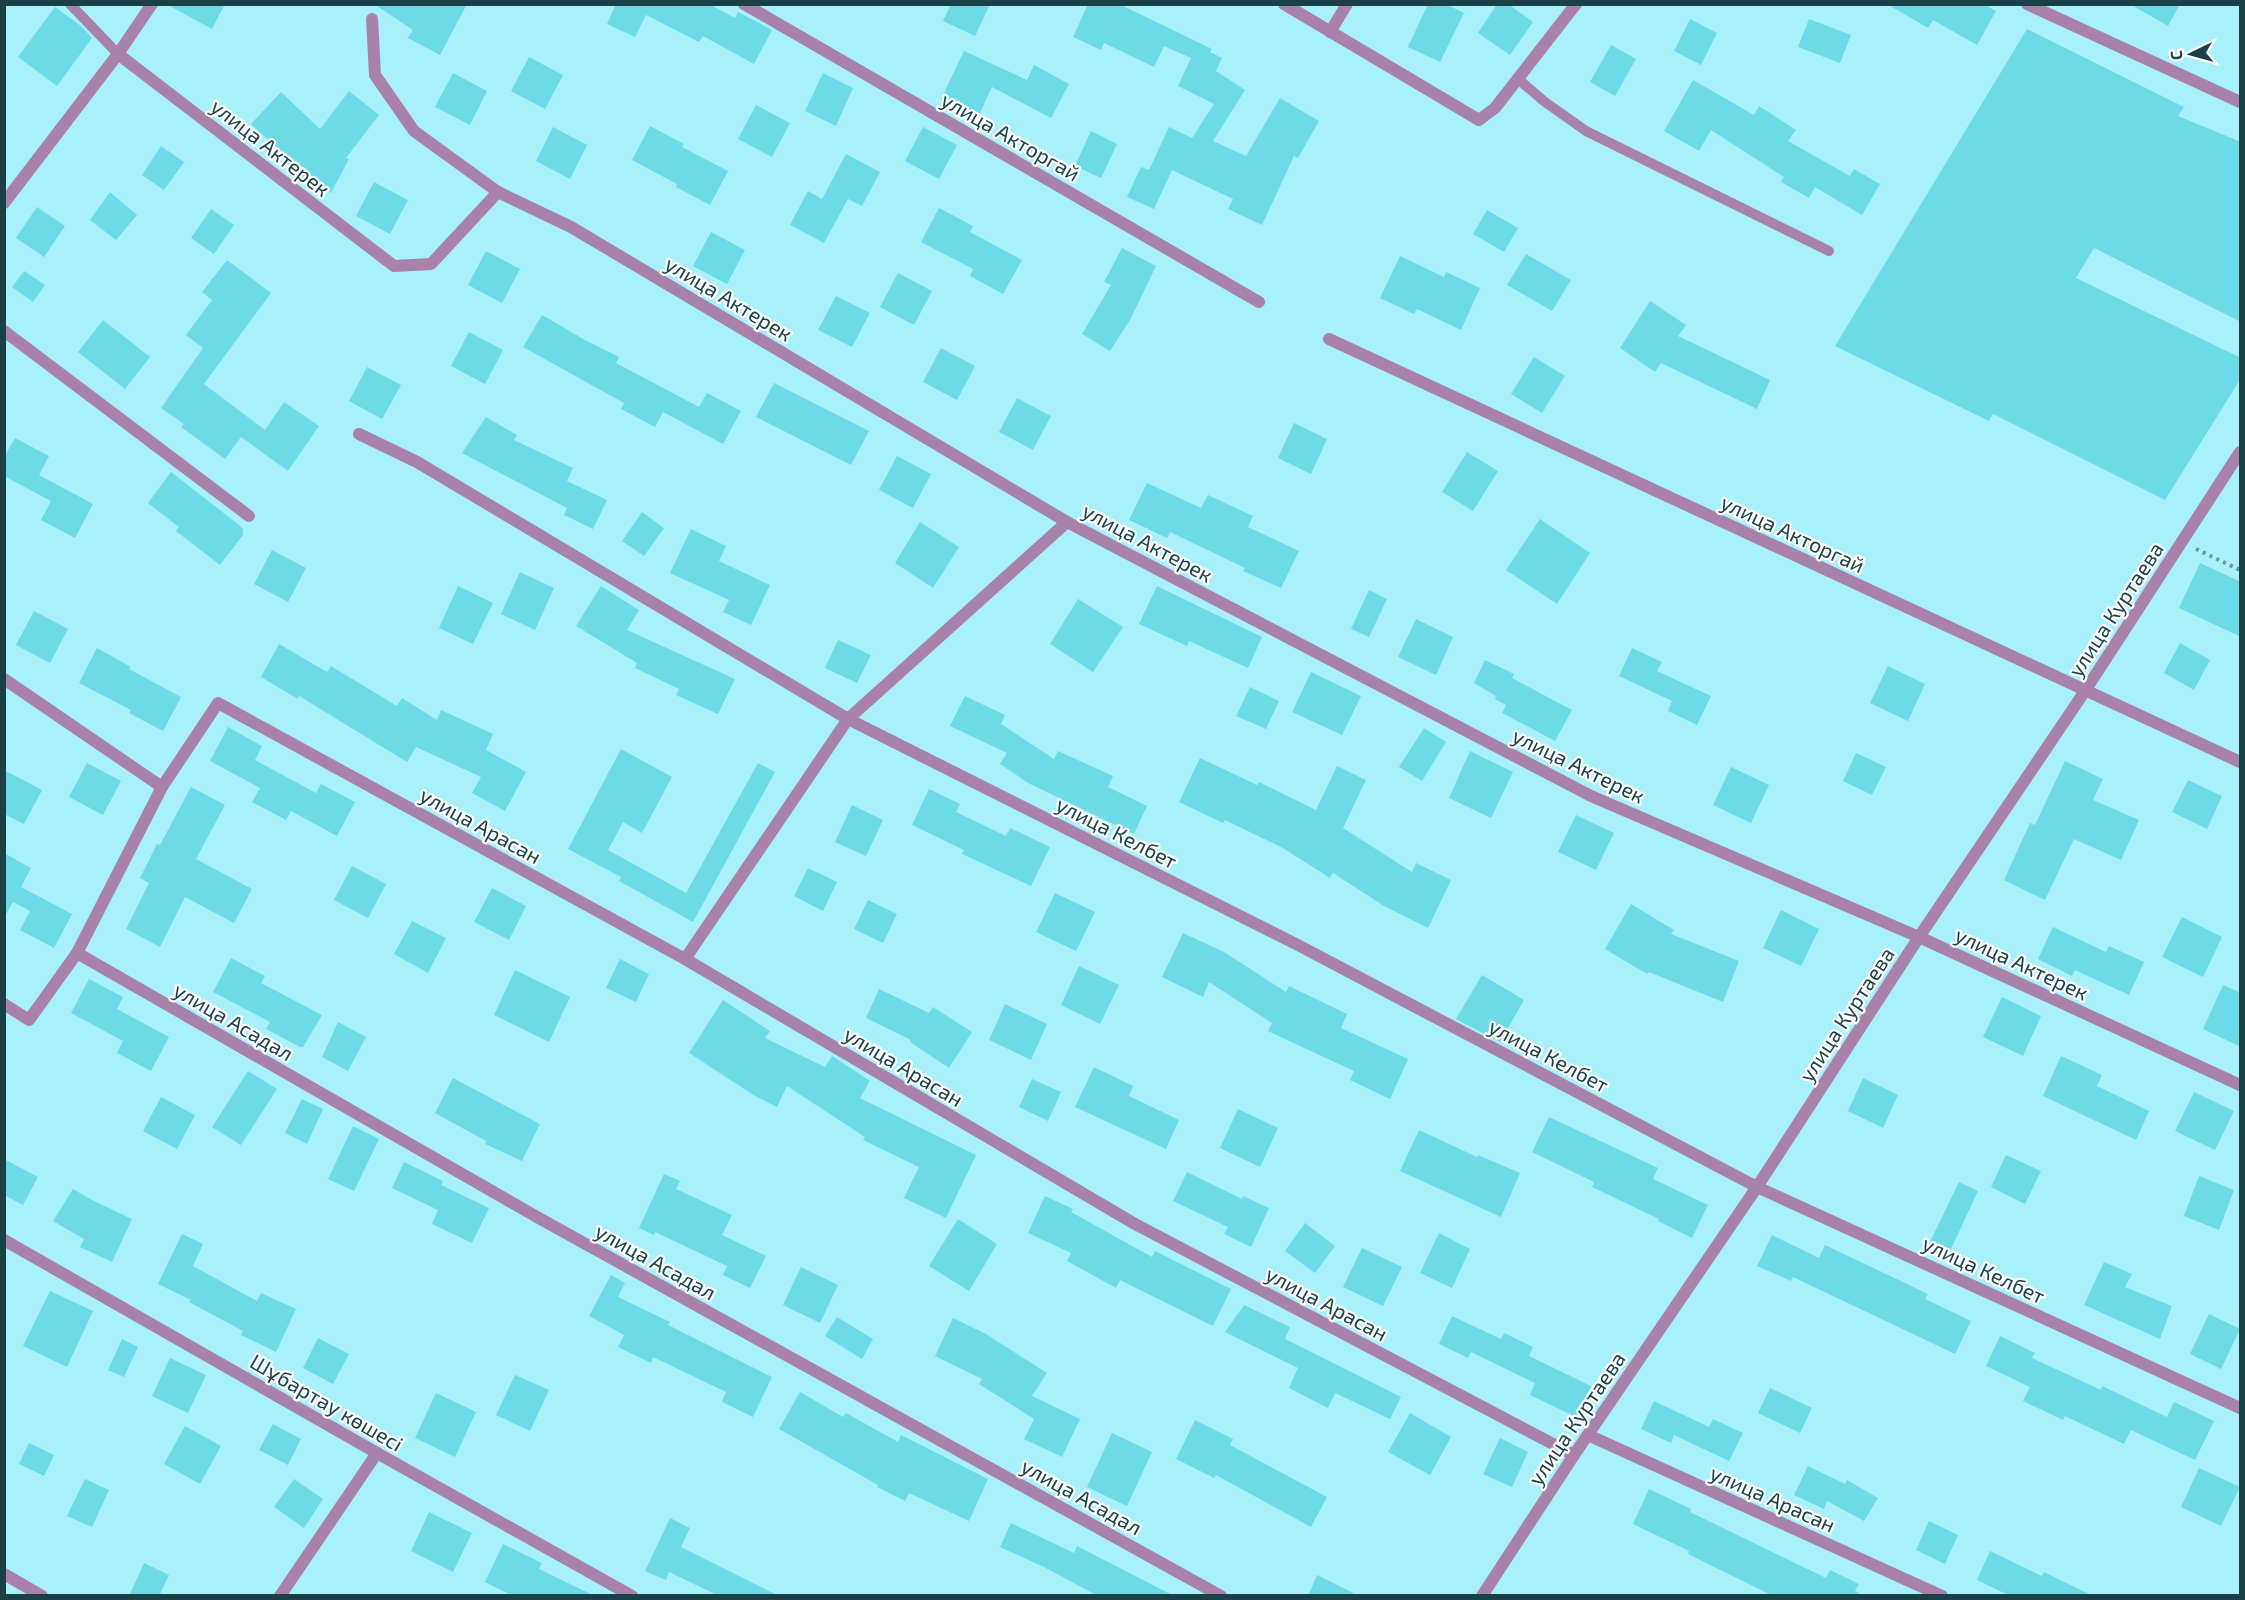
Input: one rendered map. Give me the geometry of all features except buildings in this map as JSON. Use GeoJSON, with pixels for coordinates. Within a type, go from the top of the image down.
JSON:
{"type":"FeatureCollection","features":[{"type":"Feature","properties":{"kind":"street"},"geometry":{"type":"LineString","coordinates":[[4,203],[118,54],[152,4]]}},
{"type":"Feature","properties":{"kind":"street","name":"улица Акторгай"},"geometry":{"type":"LineString","coordinates":[[744,4],[1259,302]]}},
{"type":"Feature","properties":{"kind":"street"},"geometry":{"type":"LineString","coordinates":[[1284,4],[1479,120],[1495,108],[1576,4]]}},
{"type":"Feature","properties":{"kind":"street"},"geometry":{"type":"LineString","coordinates":[[1330,32],[1347,4]]}},
{"type":"Feature","properties":{"kind":"street"},"geometry":{"type":"LineString","coordinates":[[2027,4],[2241,102]]}},
{"type":"Feature","properties":{"kind":"street"},"geometry":{"type":"LineString","coordinates":[[372,19],[375,75],[414,130],[498,192]]}},
{"type":"Feature","properties":{"kind":"street","name":"улица Актерек"},"geometry":{"type":"LineString","coordinates":[[118,54],[393,266],[430,264],[498,192],[571,227],[1067,522],[1591,796],[1919,938],[2241,1084]]}},
{"type":"Feature","properties":{"kind":"street"},"geometry":{"type":"LineString","coordinates":[[4,331],[249,516]]}},
{"type":"Feature","properties":{"kind":"street","name":"улица Акторгай"},"geometry":{"type":"LineString","coordinates":[[1329,339],[2241,762]]}},
{"type":"Feature","properties":{"kind":"street","name":"улица Келбет"},"geometry":{"type":"LineString","coordinates":[[359,434],[427,468],[848,719],[1296,944],[1757,1187],[2241,1408]]}},
{"type":"Feature","properties":{"kind":"street","name":"улица Куртаева"},"geometry":{"type":"LineString","coordinates":[[1482,1596],[1574,1455],[1757,1187],[2241,452]]}},
{"type":"Feature","properties":{"kind":"street"},"geometry":{"type":"LineString","coordinates":[[685,959],[848,719],[1067,522]]}},
{"type":"Feature","properties":{"kind":"street"},"geometry":{"type":"LineString","coordinates":[[4,679],[162,787],[78,953],[29,1020],[4,1004]]}},
{"type":"Feature","properties":{"kind":"street","name":"улица Арасан"},"geometry":{"type":"LineString","coordinates":[[162,787],[218,703],[685,959],[1135,1224],[1574,1455]]}},
{"type":"Feature","properties":{"kind":"street","name":"улица Асадал"},"geometry":{"type":"LineString","coordinates":[[78,953],[537,1217],[1221,1596]]}},
{"type":"Feature","properties":{"kind":"street","name":"Шұбартау көшесі"},"geometry":{"type":"LineString","coordinates":[[4,1240],[632,1596]]}},
{"type":"Feature","properties":{"kind":"street","name":"улица Арасан"},"geometry":{"type":"LineString","coordinates":[[1588,1435],[1942,1596]]}},
{"type":"Feature","properties":{"kind":"street"},"geometry":{"type":"LineString","coordinates":[[279,1596],[377,1453]]}},
{"type":"Feature","properties":{"kind":"street"},"geometry":{"type":"LineString","coordinates":[[4,1574],[42,1596]]}},
{"type":"Feature","properties":{"kind":"lane"},"geometry":{"type":"LineString","coordinates":[[70,4],[118,54]]}},
{"type":"Feature","properties":{"kind":"lane"},"geometry":{"type":"LineString","coordinates":[[1518,79],[1545,102],[1586,131],[1829,251]]}},
{"type":"Feature","properties":{"kind":"path"},"geometry":{"type":"LineString","coordinates":[[2182,542],[2241,570]]}}]}
